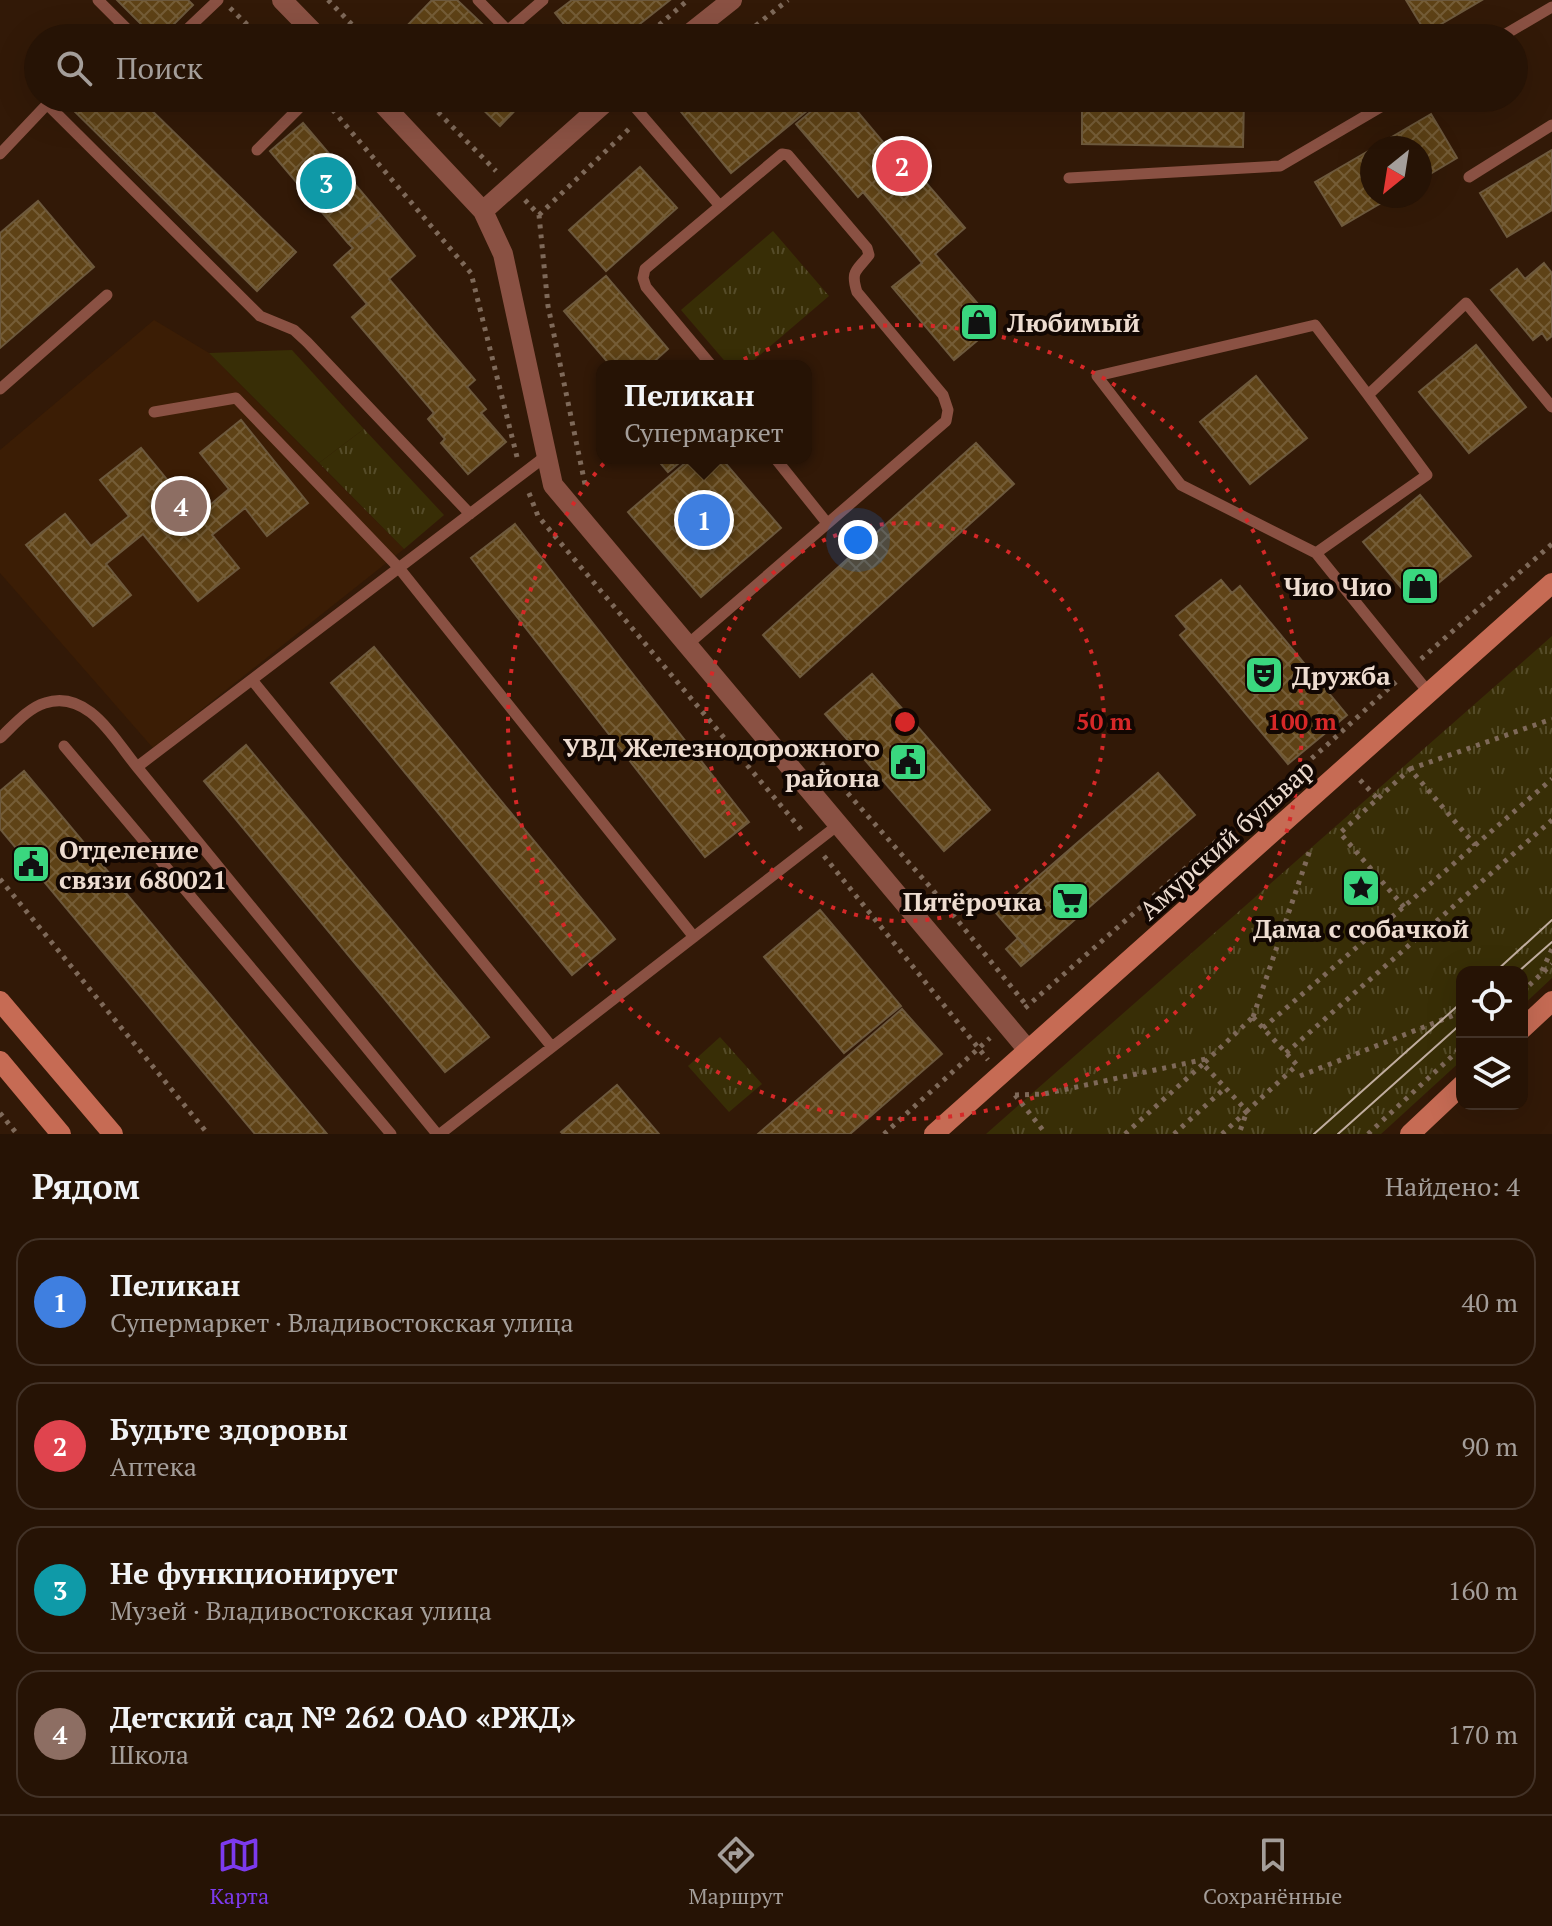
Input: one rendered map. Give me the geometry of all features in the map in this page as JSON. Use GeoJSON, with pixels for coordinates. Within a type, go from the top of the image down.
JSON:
{"type":"FeatureCollection","features":[{"type":"Feature","properties":{"kind":"street"},"geometry":{"type":"LineString","coordinates":[[282,0],[305,24]]}},
{"type":"Feature","properties":{"kind":"street"},"geometry":{"type":"LineString","coordinates":[[702,24],[732,0]]}},
{"type":"Feature","properties":{"kind":"street"},"geometry":{"type":"LineString","coordinates":[[390,112],[483,211],[503,254],[553,485],[1028,1050]]}},
{"type":"Feature","properties":{"kind":"street"},"geometry":{"type":"LineString","coordinates":[[483,211],[594,112]]}},
{"type":"Feature","properties":{"kind":"street","name":"Амурский бульвар"},"geometry":{"type":"LineString","coordinates":[[934,1134],[1552,583]]}},
{"type":"Feature","properties":{"kind":"street"},"geometry":{"type":"LineString","coordinates":[[0,1001],[113,1134]]}},
{"type":"Feature","properties":{"kind":"street"},"geometry":{"type":"LineString","coordinates":[[1528,1023],[1552,1001]]}},
{"type":"Feature","properties":{"kind":"street"},"geometry":{"type":"LineString","coordinates":[[0,1061],[61,1134]]}},
{"type":"Feature","properties":{"kind":"street"},"geometry":{"type":"LineString","coordinates":[[1410,1134],[1456,1091]]}},
{"type":"Feature","properties":{"kind":"lane"},"geometry":{"type":"LineString","coordinates":[[98,0],[121,24]]}},
{"type":"Feature","properties":{"kind":"lane"},"geometry":{"type":"LineString","coordinates":[[193,24],[220,0]]}},
{"type":"Feature","properties":{"kind":"lane"},"geometry":{"type":"LineString","coordinates":[[478,0],[501,24]]}},
{"type":"Feature","properties":{"kind":"lane"},"geometry":{"type":"LineString","coordinates":[[520,24],[543,0]]}},
{"type":"Feature","properties":{"kind":"lane"},"geometry":{"type":"LineString","coordinates":[[1523,24],[1552,7]]}},
{"type":"Feature","properties":{"kind":"lane"},"geometry":{"type":"LineString","coordinates":[[0,154],[40,112]]}},
{"type":"Feature","properties":{"kind":"lane"},"geometry":{"type":"LineString","coordinates":[[61,112],[260,316],[294,330],[307,342],[470,514]]}},
{"type":"Feature","properties":{"kind":"lane"},"geometry":{"type":"LineString","coordinates":[[257,150],[295,112]]}},
{"type":"Feature","properties":{"kind":"lane"},"geometry":{"type":"LineString","coordinates":[[587,112],[590,115]]}},
{"type":"Feature","properties":{"kind":"lane"},"geometry":{"type":"LineString","coordinates":[[639,112],[720,206]]}},
{"type":"Feature","properties":{"kind":"lane"},"geometry":{"type":"LineString","coordinates":[[1069,178],[1280,166],[1372,112]]}},
{"type":"Feature","properties":{"kind":"lane"},"geometry":{"type":"LineString","coordinates":[[1469,177],[1552,125]]}},
{"type":"Feature","properties":{"kind":"lane"},"geometry":{"type":"LineString","coordinates":[[687,645],[946,421],[948,410],[943,395],[857,292],[853,278],[857,267],[869,255],[867,248],[786,154],[782,154],[645,269],[643,278],[646,287],[707,360]]}},
{"type":"Feature","properties":{"kind":"lane"},"geometry":{"type":"LineString","coordinates":[[0,389],[107,295]]}},
{"type":"Feature","properties":{"kind":"lane"},"geometry":{"type":"LineString","coordinates":[[1368,395],[1466,303],[1552,407]]}},
{"type":"Feature","properties":{"kind":"lane"},"geometry":{"type":"LineString","coordinates":[[1316,553],[1427,475],[1315,325],[1097,376],[1181,485],[1316,553],[1429,693]]}},
{"type":"Feature","properties":{"kind":"lane"},"geometry":{"type":"LineString","coordinates":[[154,412],[236,398],[399,568],[694,937]]}},
{"type":"Feature","properties":{"kind":"lane"},"geometry":{"type":"LineString","coordinates":[[137,767],[546,456]]}},
{"type":"Feature","properties":{"kind":"lane"},"geometry":{"type":"LineString","coordinates":[[780,464],[827,523]]}},
{"type":"Feature","properties":{"kind":"lane"},"geometry":{"type":"LineString","coordinates":[[252,680],[552,1047]]}},
{"type":"Feature","properties":{"kind":"lane"},"geometry":{"type":"LineString","coordinates":[[0,738],[28,713],[45,703],[73,701],[87,707],[439,1134],[838,825]]}},
{"type":"Feature","properties":{"kind":"lane"},"geometry":{"type":"LineString","coordinates":[[64,746],[391,1134]]}},
{"type":"Feature","properties":{"kind":"path"},"geometry":{"type":"LineString","coordinates":[[220,0],[246,24]]}},
{"type":"Feature","properties":{"kind":"path"},"geometry":{"type":"LineString","coordinates":[[328,0],[351,24]]}},
{"type":"Feature","properties":{"kind":"path"},"geometry":{"type":"LineString","coordinates":[[660,24],[688,0]]}},
{"type":"Feature","properties":{"kind":"path"},"geometry":{"type":"LineString","coordinates":[[758,24],[788,0]]}},
{"type":"Feature","properties":{"kind":"path"},"geometry":{"type":"LineString","coordinates":[[438,112],[539,215],[548,306],[587,493]]}},
{"type":"Feature","properties":{"kind":"path"},"geometry":{"type":"LineString","coordinates":[[539,215],[642,116]]}},
{"type":"Feature","properties":{"kind":"path"},"geometry":{"type":"LineString","coordinates":[[884,1134],[1552,544]]}},
{"type":"Feature","properties":{"kind":"path"},"geometry":{"type":"LineString","coordinates":[[1404,907],[1340,833],[1410,769],[1552,719]]}},
{"type":"Feature","properties":{"kind":"path"},"geometry":{"type":"LineString","coordinates":[[807,747],[932,889],[1027,1006]]}},
{"type":"Feature","properties":{"kind":"path"},"geometry":{"type":"LineString","coordinates":[[1410,769],[1475,845]]}},
{"type":"Feature","properties":{"kind":"path"},"geometry":{"type":"LineString","coordinates":[[1263,1028],[1552,779]]}},
{"type":"Feature","properties":{"kind":"path"},"geometry":{"type":"LineString","coordinates":[[1286,1053],[1552,820]]}},
{"type":"Feature","properties":{"kind":"path"},"geometry":{"type":"LineString","coordinates":[[1125,1134],[1253,1017],[1310,850]]}},
{"type":"Feature","properties":{"kind":"path"},"geometry":{"type":"LineString","coordinates":[[0,879],[208,1134]]}},
{"type":"Feature","properties":{"kind":"path"},"geometry":{"type":"LineString","coordinates":[[1539,976],[1552,949]]}},
{"type":"Feature","properties":{"kind":"path"},"geometry":{"type":"LineString","coordinates":[[1528,986],[1552,964]]}},
{"type":"Feature","properties":{"kind":"path"},"geometry":{"type":"LineString","coordinates":[[1300,1076],[1456,1014]]}},
{"type":"Feature","properties":{"kind":"path"},"geometry":{"type":"LineString","coordinates":[[1222,1134],[1297,1065],[1253,1017]]}},
{"type":"Feature","properties":{"kind":"path"},"geometry":{"type":"LineString","coordinates":[[1368,1134],[1456,1053]]}},
{"type":"Feature","properties":{"kind":"path"},"geometry":{"type":"LineString","coordinates":[[1046,1134],[1015,1095],[1044,1094],[1209,1059]]}},
{"type":"Feature","properties":{"kind":"path"},"geometry":{"type":"LineString","coordinates":[[1203,1064],[1247,1111]]}},
{"type":"Feature","properties":{"kind":"path"},"geometry":{"type":"LineString","coordinates":[[1174,1134],[1225,1088]]}},
{"type":"Feature","properties":{"kind":"path"},"geometry":{"type":"LineString","coordinates":[[1239,1134],[1247,1111]]}},
{"type":"Feature","properties":{"kind":"path"},"geometry":{"type":"LineString","coordinates":[[0,1113],[17,1134]]}},
{"type":"Feature","properties":{"kind":"shaded area"},"geometry":{"type":"Polygon","coordinates":[[[154,320],[209,353],[404,549],[153,748],[0,573],[0,450],[154,320]]]}},
{"type":"Feature","properties":{"kind":"green space"},"geometry":{"type":"Polygon","coordinates":[[[773,231],[829,296],[754,360],[724,360],[681,310],[773,231]]]}},
{"type":"Feature","properties":{"kind":"green space"},"geometry":{"type":"Polygon","coordinates":[[[292,350],[364,429],[319,463],[209,353],[292,350]]]}},
{"type":"Feature","properties":{"kind":"green space"},"geometry":{"type":"Polygon","coordinates":[[[364,429],[444,515],[404,549],[319,463],[364,429]]]}},
{"type":"Feature","properties":{"kind":"green space"},"geometry":{"type":"Polygon","coordinates":[[[1552,636],[1552,978],[1528,1000],[1528,966],[1456,966],[1456,1065],[1381,1134],[986,1134],[1552,636]]]}},
{"type":"Feature","properties":{"kind":"green space"},"geometry":{"type":"Polygon","coordinates":[[[720,1037],[762,1084],[729,1112],[688,1066],[720,1037]]]}},
{"type":"Feature","properties":{"kind":"building"},"geometry":{"type":"Polygon","coordinates":[[[117,0],[188,0],[193,5],[174,24],[141,24],[117,0]]]}},
{"type":"Feature","properties":{"kind":"building"},"geometry":{"type":"Polygon","coordinates":[[[432,0],[457,0],[482,24],[409,24],[432,0]]]}},
{"type":"Feature","properties":{"kind":"building"},"geometry":{"type":"Polygon","coordinates":[[[572,0],[670,0],[640,24],[564,24],[555,13],[572,0]]]}},
{"type":"Feature","properties":{"kind":"building"},"geometry":{"type":"Polygon","coordinates":[[[1406,0],[1482,0],[1441,24],[1421,24],[1406,0]]]}},
{"type":"Feature","properties":{"kind":"building"},"geometry":{"type":"Polygon","coordinates":[[[75,112],[153,112],[296,252],[257,291],[75,112]]]}},
{"type":"Feature","properties":{"kind":"building"},"geometry":{"type":"Polygon","coordinates":[[[486,112],[514,112],[500,126],[486,112]]]}},
{"type":"Feature","properties":{"kind":"building"},"geometry":{"type":"Polygon","coordinates":[[[681,112],[805,112],[731,173],[681,112]]]}},
{"type":"Feature","properties":{"kind":"building"},"geometry":{"type":"Polygon","coordinates":[[[810,112],[858,112],[898,160],[903,156],[965,228],[935,254],[996,325],[954,360],[892,287],[922,263],[863,192],[858,197],[796,124],[810,112]]]}},
{"type":"Feature","properties":{"kind":"building"},"geometry":{"type":"Polygon","coordinates":[[[1082,112],[1244,112],[1243,147],[1082,144],[1082,112]]]}},
{"type":"Feature","properties":{"kind":"building"},"geometry":{"type":"Polygon","coordinates":[[[1431,114],[1457,158],[1432,173],[1432,136],[1393,136],[1431,114]]]}},
{"type":"Feature","properties":{"kind":"building"},"geometry":{"type":"Polygon","coordinates":[[[303,123],[381,215],[348,243],[270,151],[303,123]]]}},
{"type":"Feature","properties":{"kind":"building"},"geometry":{"type":"Polygon","coordinates":[[[1552,150],[1552,210],[1507,237],[1480,193],[1552,150]]]}},
{"type":"Feature","properties":{"kind":"building"},"geometry":{"type":"Polygon","coordinates":[[[1360,156],[1360,208],[1373,208],[1342,226],[1315,182],[1360,156]]]}},
{"type":"Feature","properties":{"kind":"building"},"geometry":{"type":"Polygon","coordinates":[[[640,167],[677,208],[606,271],[569,230],[640,167]]]}},
{"type":"Feature","properties":{"kind":"building"},"geometry":{"type":"Polygon","coordinates":[[[38,201],[94,267],[0,348],[0,233],[38,201]]]}},
{"type":"Feature","properties":{"kind":"building"},"geometry":{"type":"Polygon","coordinates":[[[381,215],[415,256],[389,279],[475,380],[467,387],[486,409],[481,413],[506,442],[468,474],[441,443],[445,439],[428,419],[434,413],[352,317],[367,304],[334,265],[353,248],[348,243],[381,215]]]}},
{"type":"Feature","properties":{"kind":"building"},"geometry":{"type":"Polygon","coordinates":[[[1544,263],[1552,273],[1552,336],[1547,340],[1542,333],[1533,340],[1491,290],[1517,269],[1525,279],[1544,263]]]}},
{"type":"Feature","properties":{"kind":"building"},"geometry":{"type":"Polygon","coordinates":[[[606,276],[668,349],[656,360],[606,360],[564,311],[606,276]]]}},
{"type":"Feature","properties":{"kind":"building"},"geometry":{"type":"Polygon","coordinates":[[[1476,345],[1526,407],[1469,453],[1419,392],[1476,345]]]}},
{"type":"Feature","properties":{"kind":"building"},"geometry":{"type":"Polygon","coordinates":[[[1256,376],[1307,438],[1250,484],[1200,422],[1256,376]]]}},
{"type":"Feature","properties":{"kind":"building"},"geometry":{"type":"Polygon","coordinates":[[[241,420],[308,503],[267,536],[245,508],[212,535],[239,568],[198,601],[143,534],[106,564],[131,595],[93,626],[26,545],[65,514],[91,546],[129,516],[100,480],[141,448],[197,516],[229,489],[200,453],[241,420]]]}},
{"type":"Feature","properties":{"kind":"building"},"geometry":{"type":"Polygon","coordinates":[[[976,443],[1014,484],[800,677],[763,635],[976,443]]]}},
{"type":"Feature","properties":{"kind":"building"},"geometry":{"type":"Polygon","coordinates":[[[661,464],[678,464],[668,472],[661,464]]]}},
{"type":"Feature","properties":{"kind":"building"},"geometry":{"type":"Polygon","coordinates":[[[684,464],[726,464],[781,528],[701,597],[628,512],[684,464]]]}},
{"type":"Feature","properties":{"kind":"building"},"geometry":{"type":"Polygon","coordinates":[[[1420,495],[1471,556],[1414,603],[1363,542],[1420,495]]]}},
{"type":"Feature","properties":{"kind":"building"},"geometry":{"type":"Polygon","coordinates":[[[515,524],[749,822],[705,857],[471,558],[515,524]]]}},
{"type":"Feature","properties":{"kind":"building","name":"Дружба"},"geometry":{"type":"Polygon","coordinates":[[[1221,580],[1232,593],[1240,586],[1347,715],[1288,764],[1180,635],[1187,629],[1176,616],[1221,580]]]}},
{"type":"Feature","properties":{"kind":"building"},"geometry":{"type":"Polygon","coordinates":[[[374,647],[615,939],[572,975],[331,683],[374,647]]]}},
{"type":"Feature","properties":{"kind":"building","name":"УВД Железнодорожного района"},"geometry":{"type":"Polygon","coordinates":[[[872,674],[990,810],[944,851],[825,714],[872,674]]]}},
{"type":"Feature","properties":{"kind":"building"},"geometry":{"type":"Polygon","coordinates":[[[246,745],[489,1037],[445,1072],[204,781],[246,745]]]}},
{"type":"Feature","properties":{"kind":"building"},"geometry":{"type":"Polygon","coordinates":[[[24,771],[327,1134],[255,1134],[0,829],[0,791],[24,771]]]}},
{"type":"Feature","properties":{"kind":"building"},"geometry":{"type":"Polygon","coordinates":[[[1158,773],[1195,815],[1033,956],[996,913],[1158,773]]]}},
{"type":"Feature","properties":{"kind":"building"},"geometry":{"type":"Polygon","coordinates":[[[820,910],[901,1006],[844,1053],[764,957],[820,910]]]}},
{"type":"Feature","properties":{"kind":"building"},"geometry":{"type":"Polygon","coordinates":[[[1018,938],[1033,956],[1021,966],[1006,949],[1018,938]]]}},
{"type":"Feature","properties":{"kind":"building"},"geometry":{"type":"Polygon","coordinates":[[[902,1009],[942,1054],[850,1134],[758,1134],[902,1009]]]}},
{"type":"Feature","properties":{"kind":"building"},"geometry":{"type":"Polygon","coordinates":[[[617,1085],[659,1134],[561,1132],[617,1085]]]}},
{"type":"Feature","properties":{"kind":"tram line"},"geometry":{"type":"LineString","coordinates":[[1502,966],[1552,920]]}},
{"type":"Feature","properties":{"kind":"tram line"},"geometry":{"type":"LineString","coordinates":[[1525,966],[1552,942]]}},
{"type":"Feature","properties":{"kind":"tram line"},"geometry":{"type":"LineString","coordinates":[[1314,1134],[1456,1007]]}},
{"type":"Feature","properties":{"kind":"tram line"},"geometry":{"type":"LineString","coordinates":[[1338,1134],[1456,1028]]}},
{"type":"Feature","properties":{"kind":"place","name":"Будьте здоровы"},"geometry":{"type":"Point","coordinates":[902,166]}},
{"type":"Feature","properties":{"kind":"place","name":"Не функционирует"},"geometry":{"type":"Point","coordinates":[326,183]}},
{"type":"Feature","properties":{"kind":"place","name":"Любимый"},"geometry":{"type":"Point","coordinates":[979,322]}},
{"type":"Feature","properties":{"kind":"place","name":"Детский сад № 262 ОАО «РЖД»"},"geometry":{"type":"Point","coordinates":[181,506]}},
{"type":"Feature","properties":{"kind":"place","name":"Пеликан"},"geometry":{"type":"Point","coordinates":[704,520]}},
{"type":"Feature","properties":{"kind":"place","name":"Чио Чио"},"geometry":{"type":"Point","coordinates":[1420,586]}},
{"type":"Feature","properties":{"kind":"place","name":"Дружба"},"geometry":{"type":"Point","coordinates":[1264,675]}},
{"type":"Feature","properties":{"kind":"place","name":"УВД Железнодорожного района"},"geometry":{"type":"Point","coordinates":[908,762]}},
{"type":"Feature","properties":{"kind":"place","name":"Отделение связи 680021"},"geometry":{"type":"Point","coordinates":[31,864]}},
{"type":"Feature","properties":{"kind":"place","name":"Дама с собачкой"},"geometry":{"type":"Point","coordinates":[1361,888]}},
{"type":"Feature","properties":{"kind":"place","name":"Пятёрочка"},"geometry":{"type":"Point","coordinates":[1070,901]}}]}
